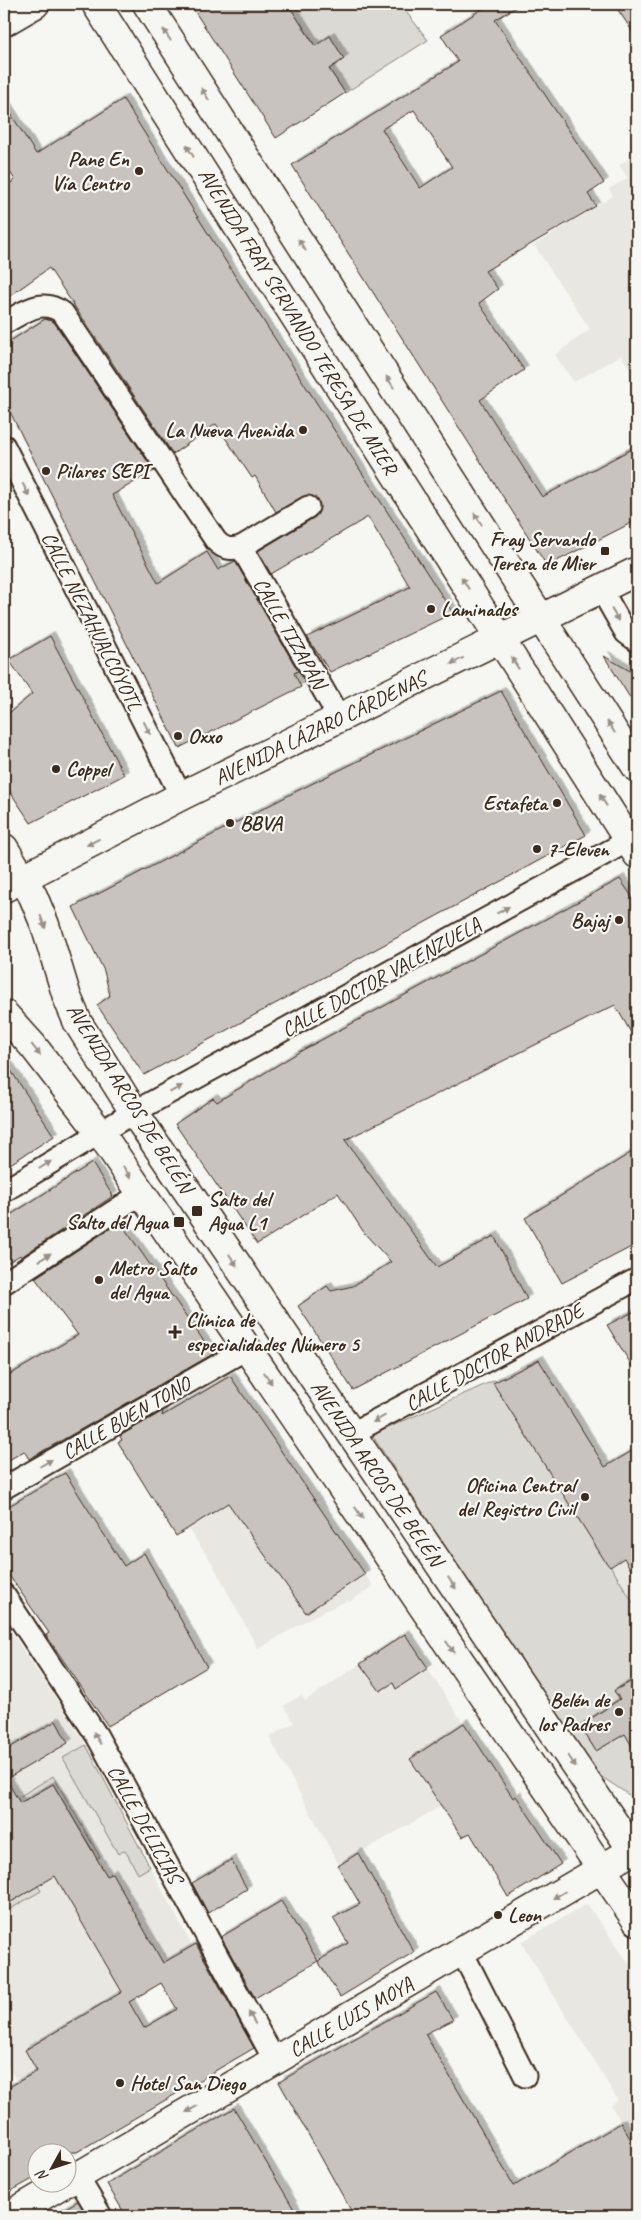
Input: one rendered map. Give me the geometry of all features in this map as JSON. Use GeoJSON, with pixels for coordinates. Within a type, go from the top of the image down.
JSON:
{"type":"FeatureCollection","features":[{"type":"Feature","properties":{"kind":"main road"},"geometry":{"type":"LineString","coordinates":[[4,22],[35,4]]}},
{"type":"Feature","properties":{"kind":"main road","name":"AVENIDA FRAY SERVANDO TERESA DE MIER"},"geometry":{"type":"LineString","coordinates":[[96,4],[500,639],[634,844]]}},
{"type":"Feature","properties":{"kind":"main road","name":"AVENIDA FRAY SERVANDO TERESA DE MIER"},"geometry":{"type":"LineString","coordinates":[[147,4],[637,768]]}},
{"type":"Feature","properties":{"kind":"main road","name":"AVENIDA LÁZARO CÁRDENAS"},"geometry":{"type":"LineString","coordinates":[[13,883],[181,796],[637,571]]}},
{"type":"Feature","properties":{"kind":"main road","name":"AVENIDA ARCOS DE BELÉN"},"geometry":{"type":"LineString","coordinates":[[4,848],[13,883],[45,925],[67,997],[78,1023],[134,1112],[635,1850]]}},
{"type":"Feature","properties":{"kind":"main road","name":"AVENIDA ARCOS DE BELÉN"},"geometry":{"type":"LineString","coordinates":[[4,1014],[33,1046],[100,1132],[601,1871],[637,1920]]}},
{"type":"Feature","properties":{"kind":"main road","name":"CALLE LUIS MOYA"},"geometry":{"type":"LineString","coordinates":[[78,2175],[635,1850]]}},
{"type":"Feature","properties":{"kind":"main road","name":"CALLE LUIS MOYA"},"geometry":{"type":"LineString","coordinates":[[8,2216],[49,2192]]}},
{"type":"Feature","properties":{"kind":"street"},"geometry":{"type":"LineString","coordinates":[[4,323],[44,304],[55,307],[63,313],[222,548],[232,550],[241,547],[308,507]]}},
{"type":"Feature","properties":{"kind":"street","name":"CALLE NEZAHUALCÓYOTL"},"geometry":{"type":"LineString","coordinates":[[4,446],[181,796]]}},
{"type":"Feature","properties":{"kind":"street","name":"CALLE TIZAPÁN"},"geometry":{"type":"LineString","coordinates":[[241,547],[340,719]]}},
{"type":"Feature","properties":{"kind":"street"},"geometry":{"type":"LineString","coordinates":[[601,589],[626,633],[637,641]]}},
{"type":"Feature","properties":{"kind":"street","name":"CALLE DOCTOR VALENZUELA"},"geometry":{"type":"LineString","coordinates":[[4,1191],[134,1112],[634,844]]}},
{"type":"Feature","properties":{"kind":"street"},"geometry":{"type":"LineString","coordinates":[[4,1283],[142,1193]]}},
{"type":"Feature","properties":{"kind":"street","name":"CALLE DOCTOR ANDRADE"},"geometry":{"type":"LineString","coordinates":[[351,1434],[637,1279]]}},
{"type":"Feature","properties":{"kind":"street","name":"CALLE BUEN TONO"},"geometry":{"type":"LineString","coordinates":[[4,1488],[248,1348]]}},
{"type":"Feature","properties":{"kind":"street","name":"CALLE DELICIAS"},"geometry":{"type":"LineString","coordinates":[[4,1595],[97,1736],[275,2061]]}},
{"type":"Feature","properties":{"kind":"street"},"geometry":{"type":"LineString","coordinates":[[462,1952],[525,2076]]}},
{"type":"Feature","properties":{"kind":"street"},"geometry":{"type":"LineString","coordinates":[[78,2189],[101,2216]]}},
{"type":"Feature","properties":{"kind":"shaded area"},"geometry":{"type":"Polygon","coordinates":[[[287,4],[400,4],[428,40],[345,93],[329,69],[344,59],[330,37],[315,46],[301,23],[297,26],[272,13],[287,4]]]}},
{"type":"Feature","properties":{"kind":"shaded area"},"geometry":{"type":"Polygon","coordinates":[[[637,154],[637,380],[621,355],[574,382],[555,355],[590,329],[534,245],[613,196],[609,189],[628,178],[619,165],[637,154]]]}},
{"type":"Feature","properties":{"kind":"shaded area"},"geometry":{"type":"Polygon","coordinates":[[[230,1376],[373,1586],[349,1602],[348,1600],[312,1617],[258,1649],[211,1561],[188,1529],[176,1536],[118,1442],[230,1376]]]}},
{"type":"Feature","properties":{"kind":"shaded area"},"geometry":{"type":"Polygon","coordinates":[[[495,1380],[637,1609],[637,1678],[614,1690],[620,1699],[580,1726],[596,1751],[636,1727],[637,1794],[632,1797],[593,1771],[372,1435],[495,1380]]]}},
{"type":"Feature","properties":{"kind":"shaded area"},"geometry":{"type":"Polygon","coordinates":[[[637,1549],[637,1609],[610,1567],[637,1549]]]}},
{"type":"Feature","properties":{"kind":"shaded area"},"geometry":{"type":"Polygon","coordinates":[[[4,1621],[82,1738],[192,1946],[154,1968],[157,1972],[25,2050],[84,2149],[78,2152],[78,2142],[53,2142],[4,2060],[4,1621]]]}},
{"type":"Feature","properties":{"kind":"shaded area"},"geometry":{"type":"Polygon","coordinates":[[[405,1634],[512,1798],[516,1796],[561,1864],[508,1897],[471,1833],[462,1837],[441,1806],[339,1865],[269,1737],[294,1723],[284,1706],[301,1695],[305,1701],[405,1634]]]}},
{"type":"Feature","properties":{"kind":"shaded area"},"geometry":{"type":"Polygon","coordinates":[[[86,1745],[150,1867],[138,1874],[125,1850],[118,1854],[63,1758],[86,1745]]]}},
{"type":"Feature","properties":{"kind":"shaded area"},"geometry":{"type":"Polygon","coordinates":[[[53,1776],[100,1857],[63,1879],[94,1853],[53,1784],[20,1803],[17,1798],[53,1776]]]}},
{"type":"Feature","properties":{"kind":"shaded area"},"geometry":{"type":"Polygon","coordinates":[[[38,1886],[41,1891],[7,1911],[4,1898],[7,1904],[38,1886]]]}},
{"type":"Feature","properties":{"kind":"shaded area"},"geometry":{"type":"Polygon","coordinates":[[[587,1904],[637,1975],[637,2150],[611,2105],[618,2100],[521,1942],[587,1904]]]}},
{"type":"Feature","properties":{"kind":"building"},"geometry":{"type":"Polygon","coordinates":[[[190,4],[288,4],[315,46],[330,36],[344,59],[329,69],[345,93],[276,138],[190,4]]]}},
{"type":"Feature","properties":{"kind":"building"},"geometry":{"type":"Polygon","coordinates":[[[490,4],[521,4],[495,20],[604,183],[588,194],[596,206],[485,271],[498,289],[479,303],[524,370],[480,400],[542,497],[637,446],[637,520],[547,566],[292,165],[458,62],[441,35],[490,4]],[[414,110],[382,129],[420,188],[452,167],[414,110]]]}},
{"type":"Feature","properties":{"kind":"building"},"geometry":{"type":"Polygon","coordinates":[[[614,4],[637,4],[637,38],[614,4]]]}},
{"type":"Feature","properties":{"kind":"building"},"geometry":{"type":"Polygon","coordinates":[[[123,99],[266,325],[453,613],[330,672],[307,637],[410,587],[368,517],[271,574],[258,551],[315,517],[320,507],[318,500],[307,495],[276,512],[255,476],[252,478],[216,424],[173,454],[49,268],[4,300],[4,188],[15,180],[4,162],[4,103],[36,154],[123,99]]]}},
{"type":"Feature","properties":{"kind":"building"},"geometry":{"type":"Polygon","coordinates":[[[45,319],[54,322],[154,471],[112,495],[158,583],[207,552],[218,570],[235,561],[298,671],[294,673],[301,687],[179,748],[4,400],[4,345],[45,319]]]}},
{"type":"Feature","properties":{"kind":"building"},"geometry":{"type":"Polygon","coordinates":[[[50,636],[124,775],[31,823],[4,783],[4,717],[32,694],[9,660],[50,636]]]}},
{"type":"Feature","properties":{"kind":"building"},"geometry":{"type":"Polygon","coordinates":[[[604,656],[637,675],[637,709],[604,656]]]}},
{"type":"Feature","properties":{"kind":"building"},"geometry":{"type":"Polygon","coordinates":[[[501,691],[586,835],[144,1075],[97,1005],[110,996],[104,971],[73,907],[295,792],[501,691]]]}},
{"type":"Feature","properties":{"kind":"building"},"geometry":{"type":"Polygon","coordinates":[[[620,879],[637,904],[637,1043],[615,1005],[345,1140],[437,1267],[494,1236],[527,1299],[353,1390],[298,1306],[327,1286],[331,1291],[353,1286],[391,1262],[365,1234],[338,1193],[257,1244],[175,1124],[213,1098],[217,1102],[299,1052],[620,879]]]}},
{"type":"Feature","properties":{"kind":"building"},"geometry":{"type":"Polygon","coordinates":[[[4,1060],[54,1136],[4,1168],[4,1060]]]}},
{"type":"Feature","properties":{"kind":"building"},"geometry":{"type":"Polygon","coordinates":[[[637,1149],[637,1244],[562,1283],[525,1218],[637,1149]]]}},
{"type":"Feature","properties":{"kind":"building"},"geometry":{"type":"Polygon","coordinates":[[[92,1163],[113,1196],[21,1257],[20,1255],[4,1265],[4,1219],[92,1163]]]}},
{"type":"Feature","properties":{"kind":"building"},"geometry":{"type":"Polygon","coordinates":[[[120,1222],[213,1354],[29,1459],[24,1451],[4,1463],[4,1378],[78,1335],[35,1278],[120,1222]]]}},
{"type":"Feature","properties":{"kind":"building"},"geometry":{"type":"Polygon","coordinates":[[[637,1310],[637,1374],[607,1325],[637,1310]]]}},
{"type":"Feature","properties":{"kind":"building"},"geometry":{"type":"Polygon","coordinates":[[[539,1360],[605,1467],[637,1448],[637,1580],[624,1558],[610,1567],[605,1561],[493,1383],[539,1360]]]}},
{"type":"Feature","properties":{"kind":"building"},"geometry":{"type":"Polygon","coordinates":[[[230,1376],[365,1574],[306,1613],[228,1503],[176,1536],[118,1442],[122,1440],[120,1436],[163,1411],[162,1416],[230,1376]]]}},
{"type":"Feature","properties":{"kind":"building"},"geometry":{"type":"Polygon","coordinates":[[[65,1473],[124,1566],[144,1553],[207,1667],[108,1726],[46,1635],[49,1633],[4,1568],[4,1509],[65,1473]]]}},
{"type":"Feature","properties":{"kind":"building"},"geometry":{"type":"Polygon","coordinates":[[[405,1634],[428,1668],[396,1689],[393,1683],[380,1691],[360,1664],[405,1634]]]}},
{"type":"Feature","properties":{"kind":"building","name":"Belén de los Padres"},"geometry":{"type":"Polygon","coordinates":[[[637,1678],[637,1755],[625,1734],[596,1751],[580,1726],[620,1699],[614,1691],[637,1678]]]}},
{"type":"Feature","properties":{"kind":"building"},"geometry":{"type":"Polygon","coordinates":[[[56,1721],[68,1743],[6,1779],[20,1803],[53,1784],[107,1876],[112,1873],[163,1963],[196,1944],[254,2048],[78,2151],[78,2142],[28,2142],[28,2182],[4,2195],[4,2090],[37,2071],[25,2050],[122,1992],[55,1876],[4,1906],[4,1751],[56,1721]],[[161,1983],[129,2002],[144,2028],[177,2009],[161,1983]]]}},
{"type":"Feature","properties":{"kind":"building"},"geometry":{"type":"Polygon","coordinates":[[[464,1723],[513,1798],[516,1796],[561,1864],[508,1897],[470,1833],[462,1837],[410,1759],[464,1723]]]}},
{"type":"Feature","properties":{"kind":"building"},"geometry":{"type":"Polygon","coordinates":[[[358,1853],[414,1952],[340,1997],[318,1961],[348,1943],[333,1918],[360,1904],[338,1866],[358,1853]]]}},
{"type":"Feature","properties":{"kind":"building"},"geometry":{"type":"Polygon","coordinates":[[[231,1860],[247,1889],[208,1913],[192,1883],[231,1860]]]}},
{"type":"Feature","properties":{"kind":"building"},"geometry":{"type":"Polygon","coordinates":[[[281,1901],[318,1961],[255,1998],[221,1937],[281,1901]]]}},
{"type":"Feature","properties":{"kind":"building"},"geometry":{"type":"Polygon","coordinates":[[[436,1992],[453,2020],[425,2034],[514,2186],[621,2123],[637,2150],[637,2216],[354,2216],[279,2082],[436,1992]]]}},
{"type":"Feature","properties":{"kind":"building"},"geometry":{"type":"Polygon","coordinates":[[[234,2108],[298,2216],[126,2216],[107,2184],[234,2108]]]}},
{"type":"Feature","properties":{"kind":"building"},"geometry":{"type":"Polygon","coordinates":[[[78,2201],[87,2216],[52,2216],[78,2201]]]}},
{"type":"Feature","properties":{"kind":"place","name":"Pane En Vía Centro"},"geometry":{"type":"Point","coordinates":[139,171]}},
{"type":"Feature","properties":{"kind":"place","name":"La Nueva Avenida"},"geometry":{"type":"Point","coordinates":[303,430]}},
{"type":"Feature","properties":{"kind":"place","name":"Pilares SEPI"},"geometry":{"type":"Point","coordinates":[46,471]}},
{"type":"Feature","properties":{"kind":"place","name":"Fray Servando Teresa de Mier"},"geometry":{"type":"Point","coordinates":[605,551]}},
{"type":"Feature","properties":{"kind":"place","name":"Laminados"},"geometry":{"type":"Point","coordinates":[431,609]}},
{"type":"Feature","properties":{"kind":"place","name":"Oxxo"},"geometry":{"type":"Point","coordinates":[178,736]}},
{"type":"Feature","properties":{"kind":"place","name":"Coppel"},"geometry":{"type":"Point","coordinates":[56,769]}},
{"type":"Feature","properties":{"kind":"place","name":"Estafeta"},"geometry":{"type":"Point","coordinates":[557,803]}},
{"type":"Feature","properties":{"kind":"place","name":"BBVA"},"geometry":{"type":"Point","coordinates":[230,823]}},
{"type":"Feature","properties":{"kind":"place","name":"7-Eleven"},"geometry":{"type":"Point","coordinates":[537,849]}},
{"type":"Feature","properties":{"kind":"place","name":"Bajaj"},"geometry":{"type":"Point","coordinates":[619,920]}},
{"type":"Feature","properties":{"kind":"place","name":"Salto del Agua L1"},"geometry":{"type":"Point","coordinates":[197,1211]}},
{"type":"Feature","properties":{"kind":"place","name":"Salto del Agua"},"geometry":{"type":"Point","coordinates":[179,1222]}},
{"type":"Feature","properties":{"kind":"place","name":"Metro Salto del Agua"},"geometry":{"type":"Point","coordinates":[99,1280]}},
{"type":"Feature","properties":{"kind":"place","name":"Clínica de especialidades Número 5"},"geometry":{"type":"Point","coordinates":[175,1332]}},
{"type":"Feature","properties":{"kind":"place","name":"Oficina Central del Registro Civil"},"geometry":{"type":"Point","coordinates":[585,1497]}},
{"type":"Feature","properties":{"kind":"place","name":"Belén de los Padres"},"geometry":{"type":"Point","coordinates":[619,1712]}},
{"type":"Feature","properties":{"kind":"place","name":"Leon"},"geometry":{"type":"Point","coordinates":[498,1915]}},
{"type":"Feature","properties":{"kind":"place","name":"Hotel San Diego"},"geometry":{"type":"Point","coordinates":[120,2083]}}]}
